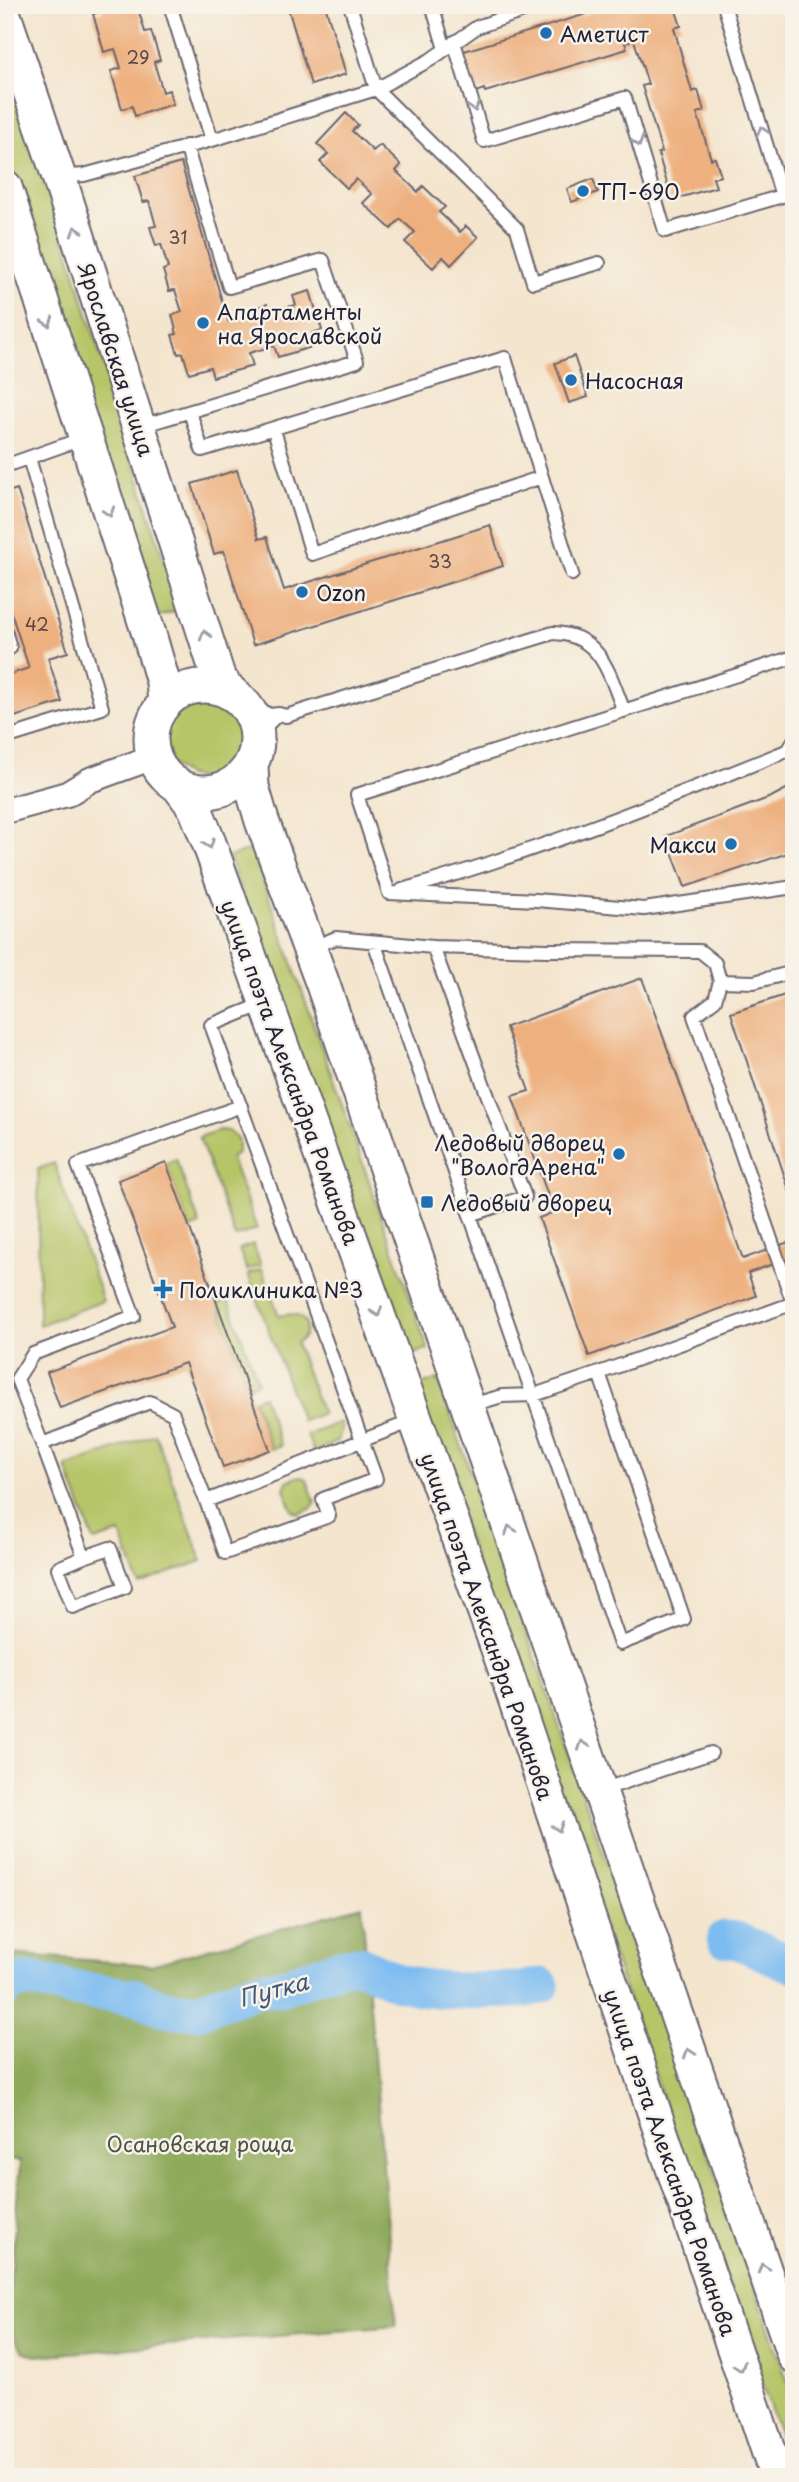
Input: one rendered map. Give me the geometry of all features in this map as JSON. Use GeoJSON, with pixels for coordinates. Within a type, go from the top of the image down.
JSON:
{"type":"FeatureCollection","features":[{"type":"Feature","properties":{"kind":"main road","name":"Ярославская улица"},"geometry":{"type":"LineString","coordinates":[[5,18],[59,177],[218,676],[226,688],[239,699]]}},
{"type":"Feature","properties":{"kind":"main road"},"geometry":{"type":"LineString","coordinates":[[5,187],[149,634],[163,682],[165,703]]}},
{"type":"Feature","properties":{"kind":"main road"},"geometry":{"type":"LineString","coordinates":[[254,754],[234,783],[212,792],[188,790],[156,764],[152,726],[165,703],[182,690],[204,685],[225,689],[239,699],[255,722],[254,754],[252,787],[262,821],[310,948],[794,2356]]}},
{"type":"Feature","properties":{"kind":"main road","name":"улица поэта Александра Романова"},"geometry":{"type":"LineString","coordinates":[[156,764],[195,808],[267,1003],[503,1663],[777,2477]]}},
{"type":"Feature","properties":{"kind":"street"},"geometry":{"type":"LineString","coordinates":[[5,811],[67,794],[90,780],[156,764]]}},
{"type":"Feature","properties":{"kind":"lane"},"geometry":{"type":"LineString","coordinates":[[170,5],[212,140]]}},
{"type":"Feature","properties":{"kind":"lane"},"geometry":{"type":"LineString","coordinates":[[350,5],[376,89],[517,229],[533,282],[599,263]]}},
{"type":"Feature","properties":{"kind":"lane"},"geometry":{"type":"LineString","coordinates":[[59,177],[84,175],[212,140],[376,89],[430,60],[477,27],[541,5]]}},
{"type":"Feature","properties":{"kind":"lane"},"geometry":{"type":"LineString","coordinates":[[437,6],[484,141],[625,98],[666,231],[782,196],[724,5]]}},
{"type":"Feature","properties":{"kind":"lane"},"geometry":{"type":"LineString","coordinates":[[138,427],[357,361],[323,260],[229,286],[186,146]]}},
{"type":"Feature","properties":{"kind":"lane"},"geometry":{"type":"LineString","coordinates":[[190,412],[202,450],[505,358],[572,574]]}},
{"type":"Feature","properties":{"kind":"lane"},"geometry":{"type":"LineString","coordinates":[[274,430],[312,554],[542,477]]}},
{"type":"Feature","properties":{"kind":"lane"},"geometry":{"type":"LineString","coordinates":[[5,466],[85,438]]}},
{"type":"Feature","properties":{"kind":"lane"},"geometry":{"type":"LineString","coordinates":[[5,738],[102,708],[29,458]]}},
{"type":"Feature","properties":{"kind":"lane"},"geometry":{"type":"LineString","coordinates":[[5,631],[10,648],[5,650]]}},
{"type":"Feature","properties":{"kind":"lane"},"geometry":{"type":"LineString","coordinates":[[239,699],[270,715],[279,713],[286,716],[553,633],[575,637],[602,656],[624,711]]}},
{"type":"Feature","properties":{"kind":"lane"},"geometry":{"type":"LineString","coordinates":[[389,893],[357,795],[794,657]]}},
{"type":"Feature","properties":{"kind":"lane"},"geometry":{"type":"LineString","coordinates":[[254,754],[263,729],[279,713]]}},
{"type":"Feature","properties":{"kind":"lane"},"geometry":{"type":"LineString","coordinates":[[389,893],[478,868],[716,780],[789,750],[794,740]]}},
{"type":"Feature","properties":{"kind":"lane"},"geometry":{"type":"LineString","coordinates":[[389,893],[536,900],[643,909],[794,887]]}},
{"type":"Feature","properties":{"kind":"lane"},"geometry":{"type":"LineString","coordinates":[[310,948],[337,938],[433,947],[700,951],[715,963],[720,981],[715,1000],[694,1016],[794,1303],[534,1395],[502,1396],[467,1406]]}},
{"type":"Feature","properties":{"kind":"lane"},"geometry":{"type":"LineString","coordinates":[[374,942],[620,1644],[684,1619],[599,1373]]}},
{"type":"Feature","properties":{"kind":"lane"},"geometry":{"type":"LineString","coordinates":[[433,947],[525,1197],[470,1215]]}},
{"type":"Feature","properties":{"kind":"lane"},"geometry":{"type":"LineString","coordinates":[[720,981],[754,982],[794,972]]}},
{"type":"Feature","properties":{"kind":"lane"},"geometry":{"type":"LineString","coordinates":[[42,1444],[150,1402],[173,1414],[225,1553],[329,1516],[323,1499],[376,1479],[211,1025],[267,1003]]}},
{"type":"Feature","properties":{"kind":"lane"},"geometry":{"type":"LineString","coordinates":[[84,1557],[17,1380],[33,1353],[134,1316],[78,1165],[241,1106]]}},
{"type":"Feature","properties":{"kind":"lane"},"geometry":{"type":"LineString","coordinates":[[206,1502],[416,1420]]}},
{"type":"Feature","properties":{"kind":"lane"},"geometry":{"type":"LineString","coordinates":[[110,1548],[125,1587],[73,1607],[58,1567],[84,1557],[110,1548]]}},
{"type":"Feature","properties":{"kind":"lane"},"geometry":{"type":"LineString","coordinates":[[598,1791],[711,1752]]}},
{"type":"Feature","properties":{"kind":"green space"},"geometry":{"type":"Polygon","coordinates":[[[5,64],[57,214],[179,610],[153,618],[5,158],[5,64]]]}},
{"type":"Feature","properties":{"kind":"green space"},"geometry":{"type":"Polygon","coordinates":[[[202,698],[217,701],[230,710],[239,723],[242,738],[239,753],[230,766],[217,775],[202,778],[187,775],[174,766],[165,753],[162,738],[165,723],[174,710],[187,701],[202,698]]]}},
{"type":"Feature","properties":{"kind":"green space"},"geometry":{"type":"Polygon","coordinates":[[[252,849],[428,1349],[405,1357],[229,857],[252,849]]]}},
{"type":"Feature","properties":{"kind":"green space"},"geometry":{"type":"Polygon","coordinates":[[[219,1130],[230,1131],[238,1140],[238,1151],[231,1159],[257,1229],[235,1237],[199,1137],[219,1130]]]}},
{"type":"Feature","properties":{"kind":"green space"},"geometry":{"type":"Polygon","coordinates":[[[176,1159],[200,1225],[190,1229],[166,1163],[176,1159]]]}},
{"type":"Feature","properties":{"kind":"green space"},"geometry":{"type":"Polygon","coordinates":[[[54,1163],[103,1301],[39,1325],[38,1169],[54,1163]]]}},
{"type":"Feature","properties":{"kind":"green space"},"geometry":{"type":"Polygon","coordinates":[[[253,1244],[261,1265],[247,1270],[239,1249],[253,1244]]]}},
{"type":"Feature","properties":{"kind":"green space"},"geometry":{"type":"Polygon","coordinates":[[[262,1269],[279,1316],[294,1315],[306,1323],[304,1335],[296,1343],[322,1414],[302,1421],[248,1274],[262,1269]]]}},
{"type":"Feature","properties":{"kind":"green space"},"geometry":{"type":"Polygon","coordinates":[[[228,1300],[258,1382],[247,1386],[218,1304],[228,1300]]]}},
{"type":"Feature","properties":{"kind":"green space"},"geometry":{"type":"Polygon","coordinates":[[[438,1379],[794,2400],[794,2476],[415,1387],[438,1379]]]}},
{"type":"Feature","properties":{"kind":"green space"},"geometry":{"type":"Polygon","coordinates":[[[263,1396],[281,1446],[271,1449],[253,1400],[263,1396]]]}},
{"type":"Feature","properties":{"kind":"green space"},"geometry":{"type":"Polygon","coordinates":[[[341,1422],[337,1441],[314,1453],[307,1435],[341,1422]]]}},
{"type":"Feature","properties":{"kind":"green space"},"geometry":{"type":"Polygon","coordinates":[[[155,1434],[202,1561],[139,1584],[120,1533],[94,1541],[66,1467],[155,1434]]]}},
{"type":"Feature","properties":{"kind":"green space"},"geometry":{"type":"Polygon","coordinates":[[[300,1476],[307,1480],[315,1502],[312,1508],[299,1514],[293,1511],[284,1489],[287,1481],[300,1476]]]}},
{"type":"Feature","properties":{"kind":"green space","name":"Осановская роща"},"geometry":{"type":"Polygon","coordinates":[[[362,1906],[396,2326],[35,2356],[23,2351],[15,2340],[8,2315],[20,2161],[5,2160],[5,1937],[10,1954],[151,1965],[362,1906]]]}},
{"type":"Feature","properties":{"kind":"building"},"geometry":{"type":"Polygon","coordinates":[[[102,5],[137,5],[145,32],[151,31],[160,60],[154,62],[163,92],[169,90],[173,104],[135,116],[132,106],[122,109],[111,71],[121,68],[115,49],[104,52],[93,14],[103,11],[102,5]]]}},
{"type":"Feature","properties":{"kind":"building"},"geometry":{"type":"Polygon","coordinates":[[[287,5],[325,5],[346,74],[311,85],[287,5]]]}},
{"type":"Feature","properties":{"kind":"building"},"geometry":{"type":"Polygon","coordinates":[[[616,5],[674,5],[681,26],[674,28],[692,92],[698,90],[704,111],[697,113],[711,159],[715,158],[721,176],[713,178],[716,187],[672,200],[658,153],[662,152],[642,86],[648,84],[634,40],[625,43],[627,49],[485,92],[484,89],[473,93],[461,52],[616,5]]]}},
{"type":"Feature","properties":{"kind":"building"},"geometry":{"type":"Polygon","coordinates":[[[346,113],[358,125],[352,131],[373,151],[380,145],[401,165],[396,171],[418,192],[423,186],[445,207],[439,212],[460,232],[466,226],[478,237],[451,265],[443,257],[433,268],[405,242],[415,232],[400,219],[391,229],[363,203],[372,194],[356,179],[347,188],[320,162],[328,154],[317,144],[346,113]]]}},
{"type":"Feature","properties":{"kind":"building"},"geometry":{"type":"Polygon","coordinates":[[[181,163],[228,321],[237,318],[236,314],[267,304],[269,312],[296,305],[293,296],[310,291],[322,330],[312,333],[315,346],[278,357],[274,346],[249,353],[253,366],[213,377],[210,367],[189,373],[183,353],[178,354],[172,335],[177,334],[172,315],[182,312],[175,290],[169,291],[163,270],[168,268],[161,244],[156,246],[150,227],[156,226],[149,201],[143,202],[135,176],[181,163]]]}},
{"type":"Feature","properties":{"kind":"building","name":"ТП-690"},"geometry":{"type":"Polygon","coordinates":[[[593,179],[598,192],[572,202],[567,189],[593,179]]]}},
{"type":"Feature","properties":{"kind":"building","name":"Насосная"},"geometry":{"type":"Polygon","coordinates":[[[574,356],[588,397],[569,403],[555,363],[574,356]]]}},
{"type":"Feature","properties":{"kind":"building"},"geometry":{"type":"Polygon","coordinates":[[[237,470],[259,539],[267,537],[284,590],[490,525],[503,566],[253,645],[224,551],[214,554],[192,484],[237,470]]]}},
{"type":"Feature","properties":{"kind":"building"},"geometry":{"type":"Polygon","coordinates":[[[17,489],[68,652],[48,658],[62,702],[5,720],[5,676],[29,668],[5,594],[5,493],[17,489]]]}},
{"type":"Feature","properties":{"kind":"building","name":"Макси"},"geometry":{"type":"Polygon","coordinates":[[[794,785],[794,851],[685,887],[666,836],[771,797],[794,785]]]}},
{"type":"Feature","properties":{"kind":"building","name":"Ледовый дворец \"ВологдАрена\""},"geometry":{"type":"Polygon","coordinates":[[[642,978],[743,1259],[794,1240],[794,1257],[748,1273],[756,1296],[589,1356],[539,1218],[554,1212],[512,1096],[529,1091],[506,1027],[642,978]]]}},
{"type":"Feature","properties":{"kind":"building"},"geometry":{"type":"Polygon","coordinates":[[[794,992],[794,1202],[793,1202],[731,1013],[794,992]]]}},
{"type":"Feature","properties":{"kind":"building"},"geometry":{"type":"Polygon","coordinates":[[[166,1162],[270,1450],[223,1467],[185,1363],[60,1408],[47,1372],[172,1327],[118,1180],[166,1162]]]}},
{"type":"Feature","properties":{"kind":"waterway","name":"Путка"},"geometry":{"type":"LineString","coordinates":[[725,1939],[736,1940],[794,1965]]}},
{"type":"Feature","properties":{"kind":"waterway","name":"Путка"},"geometry":{"type":"LineString","coordinates":[[5,1989],[11,1982],[31,1980],[73,1989],[136,1997],[156,2006],[198,2011],[257,1989],[279,1988],[340,1967],[360,1964],[398,1982],[419,1987],[458,1991],[521,1990],[541,1986]]}},
{"type":"Feature","properties":{"kind":"place","name":"Аметист"},"geometry":{"type":"Point","coordinates":[546,33]}},
{"type":"Feature","properties":{"kind":"place","name":"ТП-690"},"geometry":{"type":"Point","coordinates":[583,191]}},
{"type":"Feature","properties":{"kind":"place","name":"Апартаменты на Ярославской"},"geometry":{"type":"Point","coordinates":[203,323]}},
{"type":"Feature","properties":{"kind":"place","name":"Насосная"},"geometry":{"type":"Point","coordinates":[571,380]}},
{"type":"Feature","properties":{"kind":"place","name":"Ozon"},"geometry":{"type":"Point","coordinates":[302,592]}},
{"type":"Feature","properties":{"kind":"place","name":"Макси"},"geometry":{"type":"Point","coordinates":[731,844]}},
{"type":"Feature","properties":{"kind":"place","name":"Ледовый дворец \"ВологдАрена\""},"geometry":{"type":"Point","coordinates":[619,1154]}},
{"type":"Feature","properties":{"kind":"place","name":"Ледовый дворец"},"geometry":{"type":"Point","coordinates":[427,1202]}},
{"type":"Feature","properties":{"kind":"place","name":"Поликлиника №3"},"geometry":{"type":"Point","coordinates":[163,1289]}}]}
